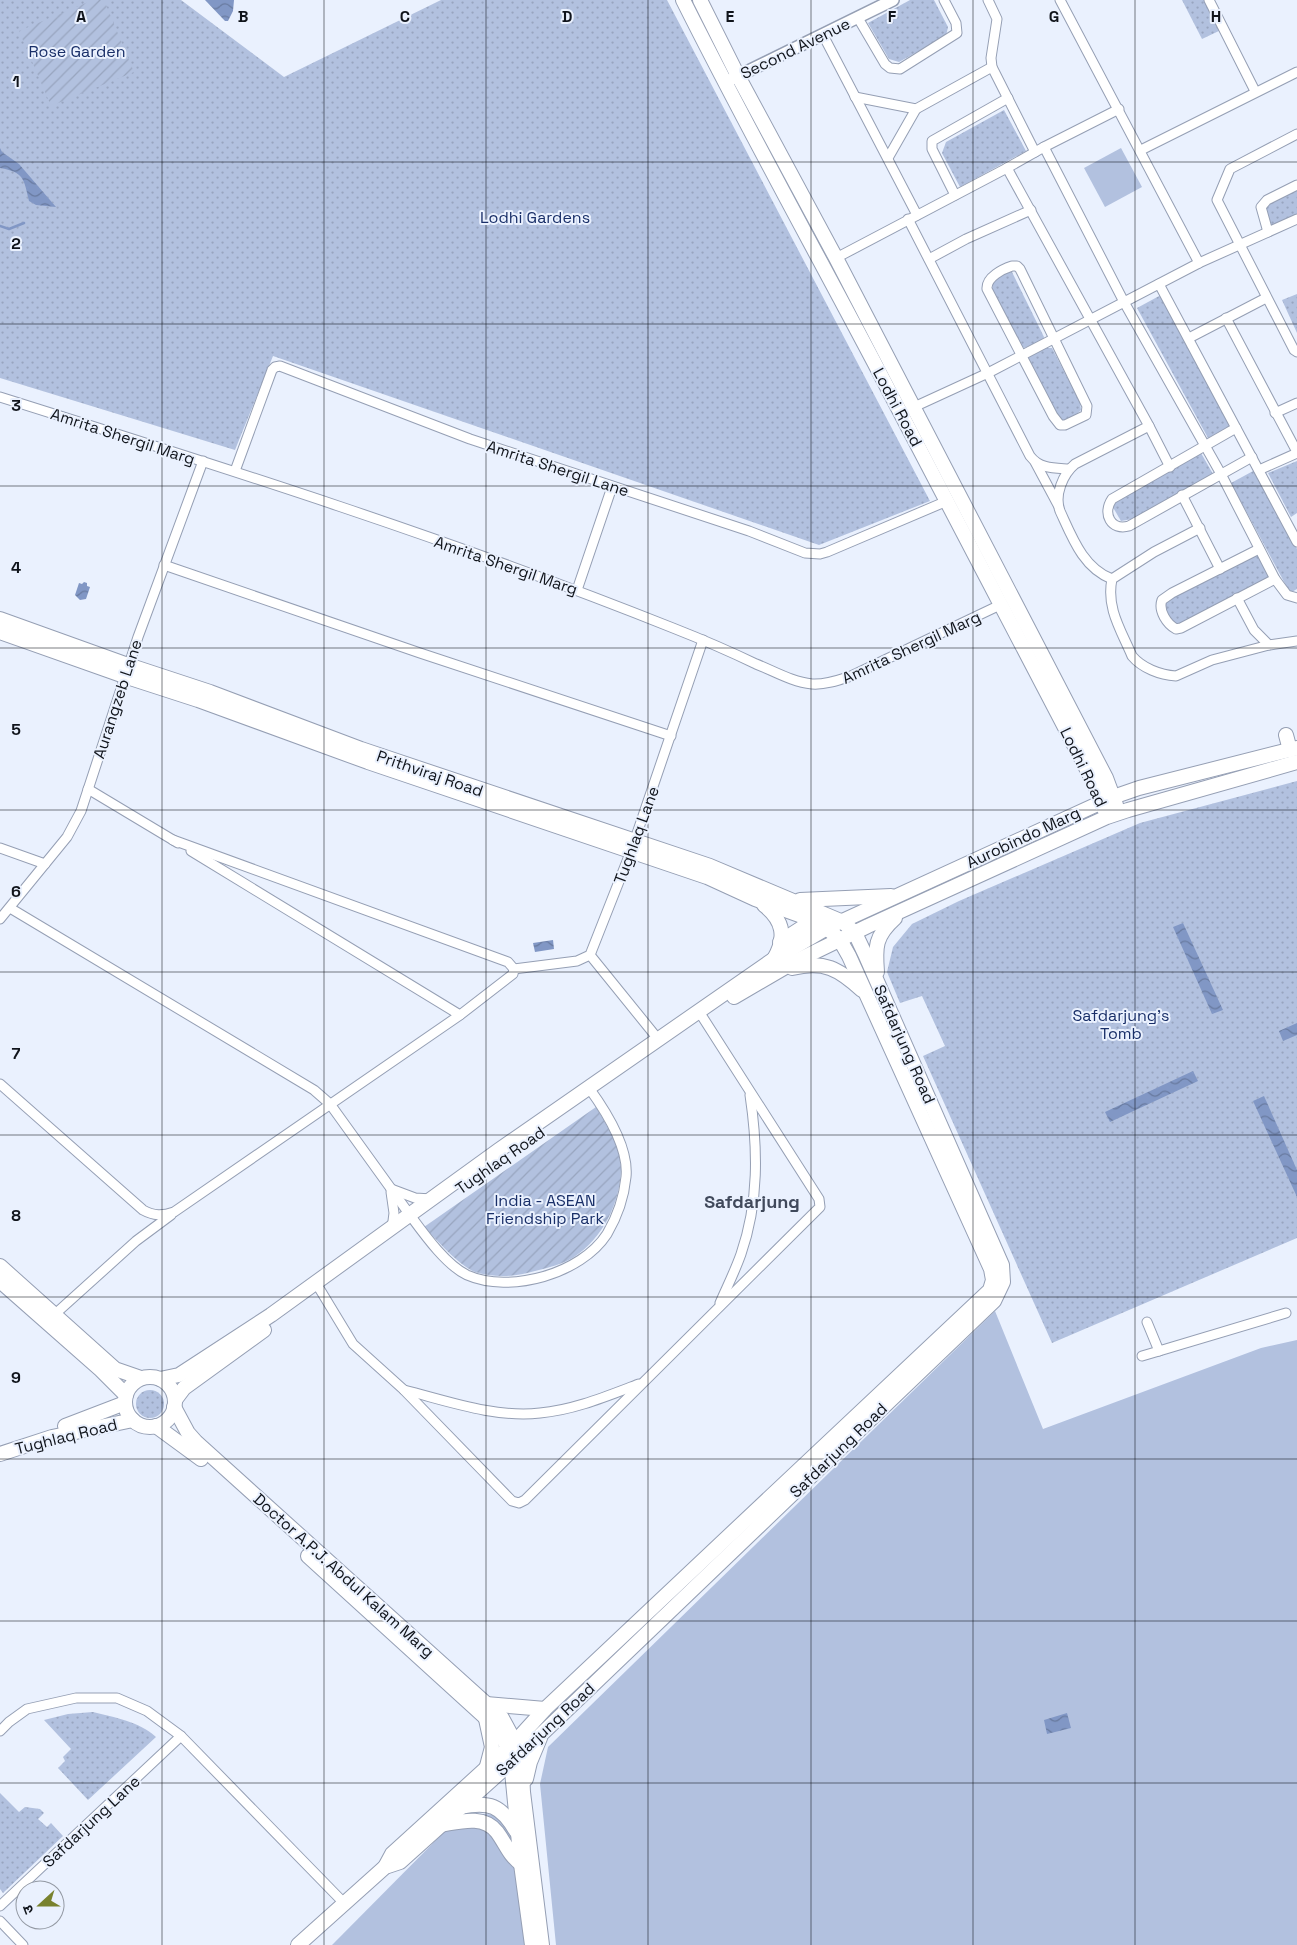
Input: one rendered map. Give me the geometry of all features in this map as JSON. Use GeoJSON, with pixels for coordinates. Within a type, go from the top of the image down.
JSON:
{"type":"FeatureCollection","features":[{"type":"Feature","properties":{"kind":"main road","name":"Lodhi Road"},"geometry":{"type":"LineString","coordinates":[[683,0],[724,83],[947,501],[1089,775],[1107,799]]}},
{"type":"Feature","properties":{"kind":"main road","name":"Lodhi Road"},"geometry":{"type":"LineString","coordinates":[[700,0],[738,76],[836,258],[1102,769],[1107,799],[1113,815]]}},
{"type":"Feature","properties":{"kind":"main road","name":"Prithviraj Road"},"geometry":{"type":"LineString","coordinates":[[0,620],[198,700],[368,762],[633,846],[710,866],[843,922],[855,933]]}},
{"type":"Feature","properties":{"kind":"main road","name":"Prithviraj Road"},"geometry":{"type":"LineString","coordinates":[[0,632],[126,671]]}},
{"type":"Feature","properties":{"kind":"main road"},"geometry":{"type":"LineString","coordinates":[[1286,735],[1294,749]]}},
{"type":"Feature","properties":{"kind":"main road","name":"Aurobindo Marg"},"geometry":{"type":"LineString","coordinates":[[827,928],[1107,799],[1139,788],[1294,749]]}},
{"type":"Feature","properties":{"kind":"main road","name":"Aurobindo Marg"},"geometry":{"type":"LineString","coordinates":[[840,940],[1113,815],[1297,762]]}},
{"type":"Feature","properties":{"kind":"main road","name":"Prithviraj Road"},"geometry":{"type":"LineString","coordinates":[[633,846],[827,928]]}},
{"type":"Feature","properties":{"kind":"main road"},"geometry":{"type":"LineString","coordinates":[[794,900],[898,895]]}},
{"type":"Feature","properties":{"kind":"main road"},"geometry":{"type":"LineString","coordinates":[[755,899],[771,911],[780,922],[782,930],[777,965],[829,967],[848,977],[867,994]]}},
{"type":"Feature","properties":{"kind":"main road"},"geometry":{"type":"LineString","coordinates":[[877,981],[876,947],[878,939],[887,925],[901,912]]}},
{"type":"Feature","properties":{"kind":"main road"},"geometry":{"type":"LineString","coordinates":[[780,942],[811,922]]}},
{"type":"Feature","properties":{"kind":"main road"},"geometry":{"type":"LineString","coordinates":[[827,928],[840,940]]}},
{"type":"Feature","properties":{"kind":"main road","name":"Tughlaq Road"},"geometry":{"type":"LineString","coordinates":[[174,1404],[184,1388],[392,1229],[413,1219],[433,1199],[591,1091],[658,1039],[777,965],[827,928]]}},
{"type":"Feature","properties":{"kind":"main road","name":"Safdarjung Road"},"geometry":{"type":"LineString","coordinates":[[385,1867],[400,1862],[460,1807],[514,1751],[545,1709],[990,1290],[992,1280],[991,1269],[905,1062],[877,981],[855,933]]}},
{"type":"Feature","properties":{"kind":"main road","name":"Safdarjung Road"},"geometry":{"type":"LineString","coordinates":[[298,1945],[385,1867],[392,1854],[487,1767],[543,1732],[994,1301],[1003,1282],[1002,1265],[905,1062],[867,994],[840,940]]}},
{"type":"Feature","properties":{"kind":"main road","name":"Tughlaq Road"},"geometry":{"type":"LineString","coordinates":[[777,965],[840,940]]}},
{"type":"Feature","properties":{"kind":"main road","name":"Tughlaq Road"},"geometry":{"type":"LineString","coordinates":[[160,1379],[179,1375],[318,1287],[700,1014]]}},
{"type":"Feature","properties":{"kind":"main road"},"geometry":{"type":"LineString","coordinates":[[0,1266],[54,1315],[105,1366],[125,1399],[127,1412],[133,1420],[141,1425],[156,1426],[166,1420],[174,1404],[171,1389],[160,1379],[148,1377],[141,1378],[131,1385],[125,1399]]}},
{"type":"Feature","properties":{"kind":"main road"},"geometry":{"type":"LineString","coordinates":[[0,1281],[105,1366],[141,1378]]}},
{"type":"Feature","properties":{"kind":"main road","name":"Tughlaq Road"},"geometry":{"type":"LineString","coordinates":[[0,1447],[84,1420],[125,1399]]}},
{"type":"Feature","properties":{"kind":"main road","name":"Doctor A.P.J. Abdul Kalam Marg"},"geometry":{"type":"LineString","coordinates":[[174,1404],[188,1433],[196,1442],[468,1695]]}},
{"type":"Feature","properties":{"kind":"main road","name":"Tughlaq Road"},"geometry":{"type":"LineString","coordinates":[[0,1454],[52,1438],[133,1420]]}},
{"type":"Feature","properties":{"kind":"main road","name":"Doctor A.P.J. Abdul Kalam Marg"},"geometry":{"type":"LineString","coordinates":[[156,1426],[192,1450],[486,1711],[502,1718],[514,1751]]}},
{"type":"Feature","properties":{"kind":"main road"},"geometry":{"type":"LineString","coordinates":[[487,1767],[492,1747],[486,1711],[545,1709]]}},
{"type":"Feature","properties":{"kind":"main road"},"geometry":{"type":"LineString","coordinates":[[523,1792],[530,1762],[543,1732]]}},
{"type":"Feature","properties":{"kind":"main road"},"geometry":{"type":"LineString","coordinates":[[514,1751],[523,1792],[542,1945]]}},
{"type":"Feature","properties":{"kind":"main road"},"geometry":{"type":"LineString","coordinates":[[514,1751],[518,1836],[532,1945]]}},
{"type":"Feature","properties":{"kind":"main road"},"geometry":{"type":"LineString","coordinates":[[460,1807],[473,1804],[493,1806],[501,1810],[509,1819],[518,1836]]}},
{"type":"Feature","properties":{"kind":"main road"},"geometry":{"type":"LineString","coordinates":[[440,1826],[466,1821],[478,1821],[489,1825],[497,1832],[509,1853],[521,1864]]}},
{"type":"Feature","properties":{"kind":"street","name":"Second Avenue"},"geometry":{"type":"LineString","coordinates":[[724,83],[893,0]]}},
{"type":"Feature","properties":{"kind":"street"},"geometry":{"type":"LineString","coordinates":[[858,18],[885,64],[890,68],[900,69],[957,33],[956,23],[944,0]]}},
{"type":"Feature","properties":{"kind":"street"},"geometry":{"type":"LineString","coordinates":[[988,0],[997,20],[991,58],[992,67],[1035,152]]}},
{"type":"Feature","properties":{"kind":"street"},"geometry":{"type":"LineString","coordinates":[[1060,0],[1199,263]]}},
{"type":"Feature","properties":{"kind":"street"},"geometry":{"type":"LineString","coordinates":[[1209,0],[1255,91]]}},
{"type":"Feature","properties":{"kind":"street"},"geometry":{"type":"LineString","coordinates":[[823,35],[917,215]]}},
{"type":"Feature","properties":{"kind":"street"},"geometry":{"type":"LineString","coordinates":[[888,158],[916,109],[992,67]]}},
{"type":"Feature","properties":{"kind":"street"},"geometry":{"type":"LineString","coordinates":[[1140,150],[1255,91],[1297,72]]}},
{"type":"Feature","properties":{"kind":"street"},"geometry":{"type":"LineString","coordinates":[[855,97],[916,109]]}},
{"type":"Feature","properties":{"kind":"street"},"geometry":{"type":"LineString","coordinates":[[955,195],[932,149],[932,141],[1008,98]]}},
{"type":"Feature","properties":{"kind":"street"},"geometry":{"type":"LineString","coordinates":[[836,258],[1119,109]]}},
{"type":"Feature","properties":{"kind":"street"},"geometry":{"type":"LineString","coordinates":[[1297,134],[1228,171],[1217,201],[1266,298],[1294,350],[1297,352]]}},
{"type":"Feature","properties":{"kind":"street"},"geometry":{"type":"LineString","coordinates":[[1044,147],[1124,302],[1221,474],[1275,579],[1287,595],[1297,598]]}},
{"type":"Feature","properties":{"kind":"street"},"geometry":{"type":"LineString","coordinates":[[1008,168],[1170,467]]}},
{"type":"Feature","properties":{"kind":"street"},"geometry":{"type":"LineString","coordinates":[[1268,232],[1261,207],[1267,200],[1297,185]]}},
{"type":"Feature","properties":{"kind":"street"},"geometry":{"type":"LineString","coordinates":[[929,259],[966,239],[1031,210]]}},
{"type":"Feature","properties":{"kind":"street"},"geometry":{"type":"LineString","coordinates":[[908,219],[1070,532],[1086,559],[1100,574],[1112,579]]}},
{"type":"Feature","properties":{"kind":"street"},"geometry":{"type":"LineString","coordinates":[[914,407],[988,373],[1090,318],[1199,263],[1297,219]]}},
{"type":"Feature","properties":{"kind":"street"},"geometry":{"type":"LineString","coordinates":[[1009,266],[1017,266],[1020,269],[1087,406],[1087,411],[1083,417],[1065,425],[1056,422],[1021,355],[986,284],[989,279],[1009,266]]}},
{"type":"Feature","properties":{"kind":"street"},"geometry":{"type":"LineString","coordinates":[[1159,284],[1297,542]]}},
{"type":"Feature","properties":{"kind":"street"},"geometry":{"type":"LineString","coordinates":[[1189,338],[1266,298]]}},
{"type":"Feature","properties":{"kind":"street"},"geometry":{"type":"LineString","coordinates":[[1226,318],[1297,453],[1259,470]]}},
{"type":"Feature","properties":{"kind":"street","name":"Amrita Shergil Lane"},"geometry":{"type":"LineString","coordinates":[[235,471],[272,370],[280,366],[470,439],[812,554],[827,552],[947,501]]}},
{"type":"Feature","properties":{"kind":"street","name":"Amrita Shergil Marg"},"geometry":{"type":"LineString","coordinates":[[0,397],[235,471],[578,590],[703,640],[792,680],[812,684],[831,683],[851,676],[1000,605]]}},
{"type":"Feature","properties":{"kind":"street"},"geometry":{"type":"LineString","coordinates":[[1275,413],[1297,402]]}},
{"type":"Feature","properties":{"kind":"street"},"geometry":{"type":"LineString","coordinates":[[1058,506],[1058,494],[1069,469],[1083,459],[1149,426]]}},
{"type":"Feature","properties":{"kind":"street"},"geometry":{"type":"LineString","coordinates":[[1236,428],[1112,499],[1107,512],[1110,520],[1115,526],[1122,528],[1129,526],[1252,457]]}},
{"type":"Feature","properties":{"kind":"street","name":"Aurangzeb Lane"},"geometry":{"type":"LineString","coordinates":[[0,919],[67,837],[80,811],[126,671],[203,461]]}},
{"type":"Feature","properties":{"kind":"street"},"geometry":{"type":"LineString","coordinates":[[1035,462],[1048,467],[1069,469]]}},
{"type":"Feature","properties":{"kind":"street"},"geometry":{"type":"LineString","coordinates":[[578,590],[612,486]]}},
{"type":"Feature","properties":{"kind":"street"},"geometry":{"type":"LineString","coordinates":[[1182,495],[1220,569]]}},
{"type":"Feature","properties":{"kind":"street"},"geometry":{"type":"LineString","coordinates":[[1288,524],[1297,519]]}},
{"type":"Feature","properties":{"kind":"street"},"geometry":{"type":"LineString","coordinates":[[1200,528],[1154,552],[1112,579],[1110,589],[1112,609],[1132,656],[1142,666],[1176,676],[1212,660],[1269,645],[1297,640]]}},
{"type":"Feature","properties":{"kind":"street"},"geometry":{"type":"LineString","coordinates":[[1259,549],[1162,600],[1161,610],[1168,623],[1176,629],[1181,628],[1275,579]]}},
{"type":"Feature","properties":{"kind":"street"},"geometry":{"type":"LineString","coordinates":[[164,565],[420,653],[671,736]]}},
{"type":"Feature","properties":{"kind":"street"},"geometry":{"type":"LineString","coordinates":[[1237,598],[1254,630],[1269,645]]}},
{"type":"Feature","properties":{"kind":"street","name":"Tughlaq Lane"},"geometry":{"type":"LineString","coordinates":[[590,955],[633,846],[703,640]]}},
{"type":"Feature","properties":{"kind":"street"},"geometry":{"type":"LineString","coordinates":[[88,788],[460,1015]]}},
{"type":"Feature","properties":{"kind":"street"},"geometry":{"type":"LineString","coordinates":[[173,840],[508,962],[514,969]]}},
{"type":"Feature","properties":{"kind":"street"},"geometry":{"type":"LineString","coordinates":[[0,848],[45,864]]}},
{"type":"Feature","properties":{"kind":"street"},"geometry":{"type":"LineString","coordinates":[[10,908],[314,1090],[330,1104],[413,1219],[443,1256],[467,1274],[491,1280],[518,1282],[544,1276],[569,1266],[589,1253],[606,1235],[618,1214],[626,1177],[625,1159],[619,1140],[591,1091]]}},
{"type":"Feature","properties":{"kind":"street"},"geometry":{"type":"LineString","coordinates":[[514,969],[577,961],[590,955],[658,1039]]}},
{"type":"Feature","properties":{"kind":"street"},"geometry":{"type":"LineString","coordinates":[[54,1315],[136,1241],[174,1212],[460,1015],[510,977],[514,969]]}},
{"type":"Feature","properties":{"kind":"street"},"geometry":{"type":"LineString","coordinates":[[318,1287],[353,1344],[404,1390],[512,1500],[519,1503],[525,1500],[641,1383],[818,1210],[820,1204],[700,1014]]}},
{"type":"Feature","properties":{"kind":"street"},"geometry":{"type":"LineString","coordinates":[[0,1084],[142,1210],[151,1215],[163,1216],[174,1212]]}},
{"type":"Feature","properties":{"kind":"street"},"geometry":{"type":"LineString","coordinates":[[718,1308],[741,1256],[749,1229],[754,1201],[756,1166],[754,1122],[749,1092]]}},
{"type":"Feature","properties":{"kind":"street"},"geometry":{"type":"LineString","coordinates":[[391,1189],[416,1198],[433,1199]]}},
{"type":"Feature","properties":{"kind":"street"},"geometry":{"type":"LineString","coordinates":[[391,1189],[393,1208],[392,1229]]}},
{"type":"Feature","properties":{"kind":"street"},"geometry":{"type":"LineString","coordinates":[[1142,1356],[1286,1313]]}},
{"type":"Feature","properties":{"kind":"street"},"geometry":{"type":"LineString","coordinates":[[1147,1322],[1158,1351]]}},
{"type":"Feature","properties":{"kind":"street"},"geometry":{"type":"LineString","coordinates":[[404,1390],[479,1409],[511,1414],[539,1413],[565,1409],[641,1383]]}},
{"type":"Feature","properties":{"kind":"street"},"geometry":{"type":"LineString","coordinates":[[0,1731],[27,1709],[76,1698],[118,1698],[147,1711],[181,1736],[344,1903]]}},
{"type":"Feature","properties":{"kind":"street","name":"Safdarjung Lane"},"geometry":{"type":"LineString","coordinates":[[0,1906],[181,1736]]}},
{"type":"Feature","properties":{"kind":"street"},"geometry":{"type":"LineString","coordinates":[[0,1921],[23,1945]]}},
{"type":"Feature","properties":{"kind":"green space","name":"Lodhi Gardens"},"geometry":{"type":"Polygon","coordinates":[[[0,0],[181,0],[284,77],[441,0],[667,0],[930,501],[819,545],[273,356],[235,450],[0,378],[0,0]]]}},
{"type":"Feature","properties":{"kind":"green space","name":"Rose Garden"},"geometry":{"type":"Polygon","coordinates":[[[93,0],[104,0],[134,72],[51,106],[19,31],[93,0]]]}},
{"type":"Feature","properties":{"kind":"green space"},"geometry":{"type":"Polygon","coordinates":[[[910,0],[934,0],[948,27],[946,36],[899,62],[889,59],[868,23],[910,0]]]}},
{"type":"Feature","properties":{"kind":"green space"},"geometry":{"type":"Polygon","coordinates":[[[1182,0],[1205,0],[1221,30],[1202,39],[1182,0]]]}},
{"type":"Feature","properties":{"kind":"green space"},"geometry":{"type":"Polygon","coordinates":[[[1004,110],[1026,151],[960,187],[942,153],[946,142],[1004,110]]]}},
{"type":"Feature","properties":{"kind":"green space"},"geometry":{"type":"Polygon","coordinates":[[[1121,148],[1142,187],[1105,207],[1084,168],[1121,148]]]}},
{"type":"Feature","properties":{"kind":"green space"},"geometry":{"type":"Polygon","coordinates":[[[1297,189],[1297,215],[1271,226],[1266,208],[1270,203],[1297,189]]]}},
{"type":"Feature","properties":{"kind":"green space"},"geometry":{"type":"Polygon","coordinates":[[[1011,270],[1044,337],[1043,340],[1024,348],[1019,343],[993,291],[991,281],[1011,270]]]}},
{"type":"Feature","properties":{"kind":"green space"},"geometry":{"type":"Polygon","coordinates":[[[1297,294],[1297,333],[1282,300],[1297,294]]]}},
{"type":"Feature","properties":{"kind":"green space"},"geometry":{"type":"Polygon","coordinates":[[[1161,295],[1232,425],[1208,438],[1137,308],[1161,295]]]}},
{"type":"Feature","properties":{"kind":"green space"},"geometry":{"type":"Polygon","coordinates":[[[1046,348],[1052,348],[1080,402],[1081,410],[1073,418],[1059,421],[1027,358],[1046,348]]]}},
{"type":"Feature","properties":{"kind":"green space"},"geometry":{"type":"Polygon","coordinates":[[[1201,453],[1213,474],[1133,519],[1121,521],[1111,504],[1201,453]]]}},
{"type":"Feature","properties":{"kind":"green space"},"geometry":{"type":"Polygon","coordinates":[[[1297,461],[1297,513],[1291,517],[1268,473],[1297,461]]]}},
{"type":"Feature","properties":{"kind":"green space"},"geometry":{"type":"Polygon","coordinates":[[[1255,470],[1297,549],[1297,589],[1290,593],[1231,483],[1255,470]]]}},
{"type":"Feature","properties":{"kind":"green space"},"geometry":{"type":"Polygon","coordinates":[[[1258,553],[1270,578],[1178,627],[1168,617],[1164,602],[1258,553]]]}},
{"type":"Feature","properties":{"kind":"green space","name":"Safdarjung's Tomb"},"geometry":{"type":"Polygon","coordinates":[[[1297,781],[1297,1238],[1052,1343],[923,1056],[945,1046],[922,996],[900,1003],[887,972],[893,947],[912,924],[959,901],[1140,823],[1297,781]]]}},
{"type":"Feature","properties":{"kind":"green space","name":"India - ASEAN Friendship Park"},"geometry":{"type":"Polygon","coordinates":[[[596,1107],[613,1136],[619,1152],[620,1182],[608,1219],[593,1240],[574,1257],[555,1266],[520,1275],[498,1276],[482,1274],[468,1269],[448,1252],[424,1227],[596,1107]]]}},
{"type":"Feature","properties":{"kind":"green space"},"geometry":{"type":"Polygon","coordinates":[[[995,1311],[1043,1429],[1261,1348],[1297,1340],[1297,1945],[556,1945],[540,1784],[548,1747],[995,1311]]]}},
{"type":"Feature","properties":{"kind":"green space"},"geometry":{"type":"Polygon","coordinates":[[[150,1390],[160,1394],[164,1404],[160,1414],[150,1418],[140,1414],[136,1404],[140,1394],[150,1390]]]}},
{"type":"Feature","properties":{"kind":"green space"},"geometry":{"type":"Polygon","coordinates":[[[93,1712],[135,1724],[156,1737],[88,1800],[58,1768],[65,1761],[63,1757],[71,1749],[44,1720],[68,1714],[93,1712]]]}},
{"type":"Feature","properties":{"kind":"green space"},"geometry":{"type":"Polygon","coordinates":[[[0,1793],[19,1812],[25,1807],[40,1809],[44,1813],[38,1819],[47,1827],[51,1823],[63,1836],[3,1893],[0,1889],[0,1793]]]}},
{"type":"Feature","properties":{"kind":"green space"},"geometry":{"type":"Polygon","coordinates":[[[473,1813],[495,1815],[513,1834],[526,1945],[332,1945],[450,1826],[473,1813]]]}},
{"type":"Feature","properties":{"kind":"water"},"geometry":{"type":"Polygon","coordinates":[[[205,0],[234,0],[233,11],[228,21],[225,21],[205,0]]]}},
{"type":"Feature","properties":{"kind":"water"},"geometry":{"type":"Polygon","coordinates":[[[0,148],[2,152],[19,164],[56,207],[36,205],[29,201],[22,178],[14,172],[0,168],[0,148]]]}},
{"type":"Feature","properties":{"kind":"water"},"geometry":{"type":"Polygon","coordinates":[[[84,582],[90,587],[86,599],[80,600],[75,595],[79,583],[82,584],[84,582]]]}},
{"type":"Feature","properties":{"kind":"water"},"geometry":{"type":"Polygon","coordinates":[[[1183,923],[1223,1010],[1212,1014],[1173,927],[1183,923]]]}},
{"type":"Feature","properties":{"kind":"water"},"geometry":{"type":"Polygon","coordinates":[[[553,940],[554,949],[535,952],[533,943],[553,940]]]}},
{"type":"Feature","properties":{"kind":"water"},"geometry":{"type":"Polygon","coordinates":[[[1297,1023],[1297,1035],[1283,1041],[1279,1031],[1297,1023]]]}},
{"type":"Feature","properties":{"kind":"water"},"geometry":{"type":"Polygon","coordinates":[[[1193,1071],[1198,1081],[1110,1122],[1105,1112],[1193,1071]]]}},
{"type":"Feature","properties":{"kind":"water"},"geometry":{"type":"Polygon","coordinates":[[[1264,1096],[1297,1170],[1297,1197],[1253,1101],[1264,1096]]]}},
{"type":"Feature","properties":{"kind":"water"},"geometry":{"type":"Polygon","coordinates":[[[1067,1713],[1071,1728],[1047,1734],[1044,1720],[1067,1713]]]}},
{"type":"Feature","properties":{"kind":"waterway"},"geometry":{"type":"LineString","coordinates":[[0,226],[9,229],[24,223]]}},
{"type":"Feature","properties":{"kind":"district","name":"Safdarjung"},"geometry":{"type":"Point","coordinates":[752,1202]}}]}
